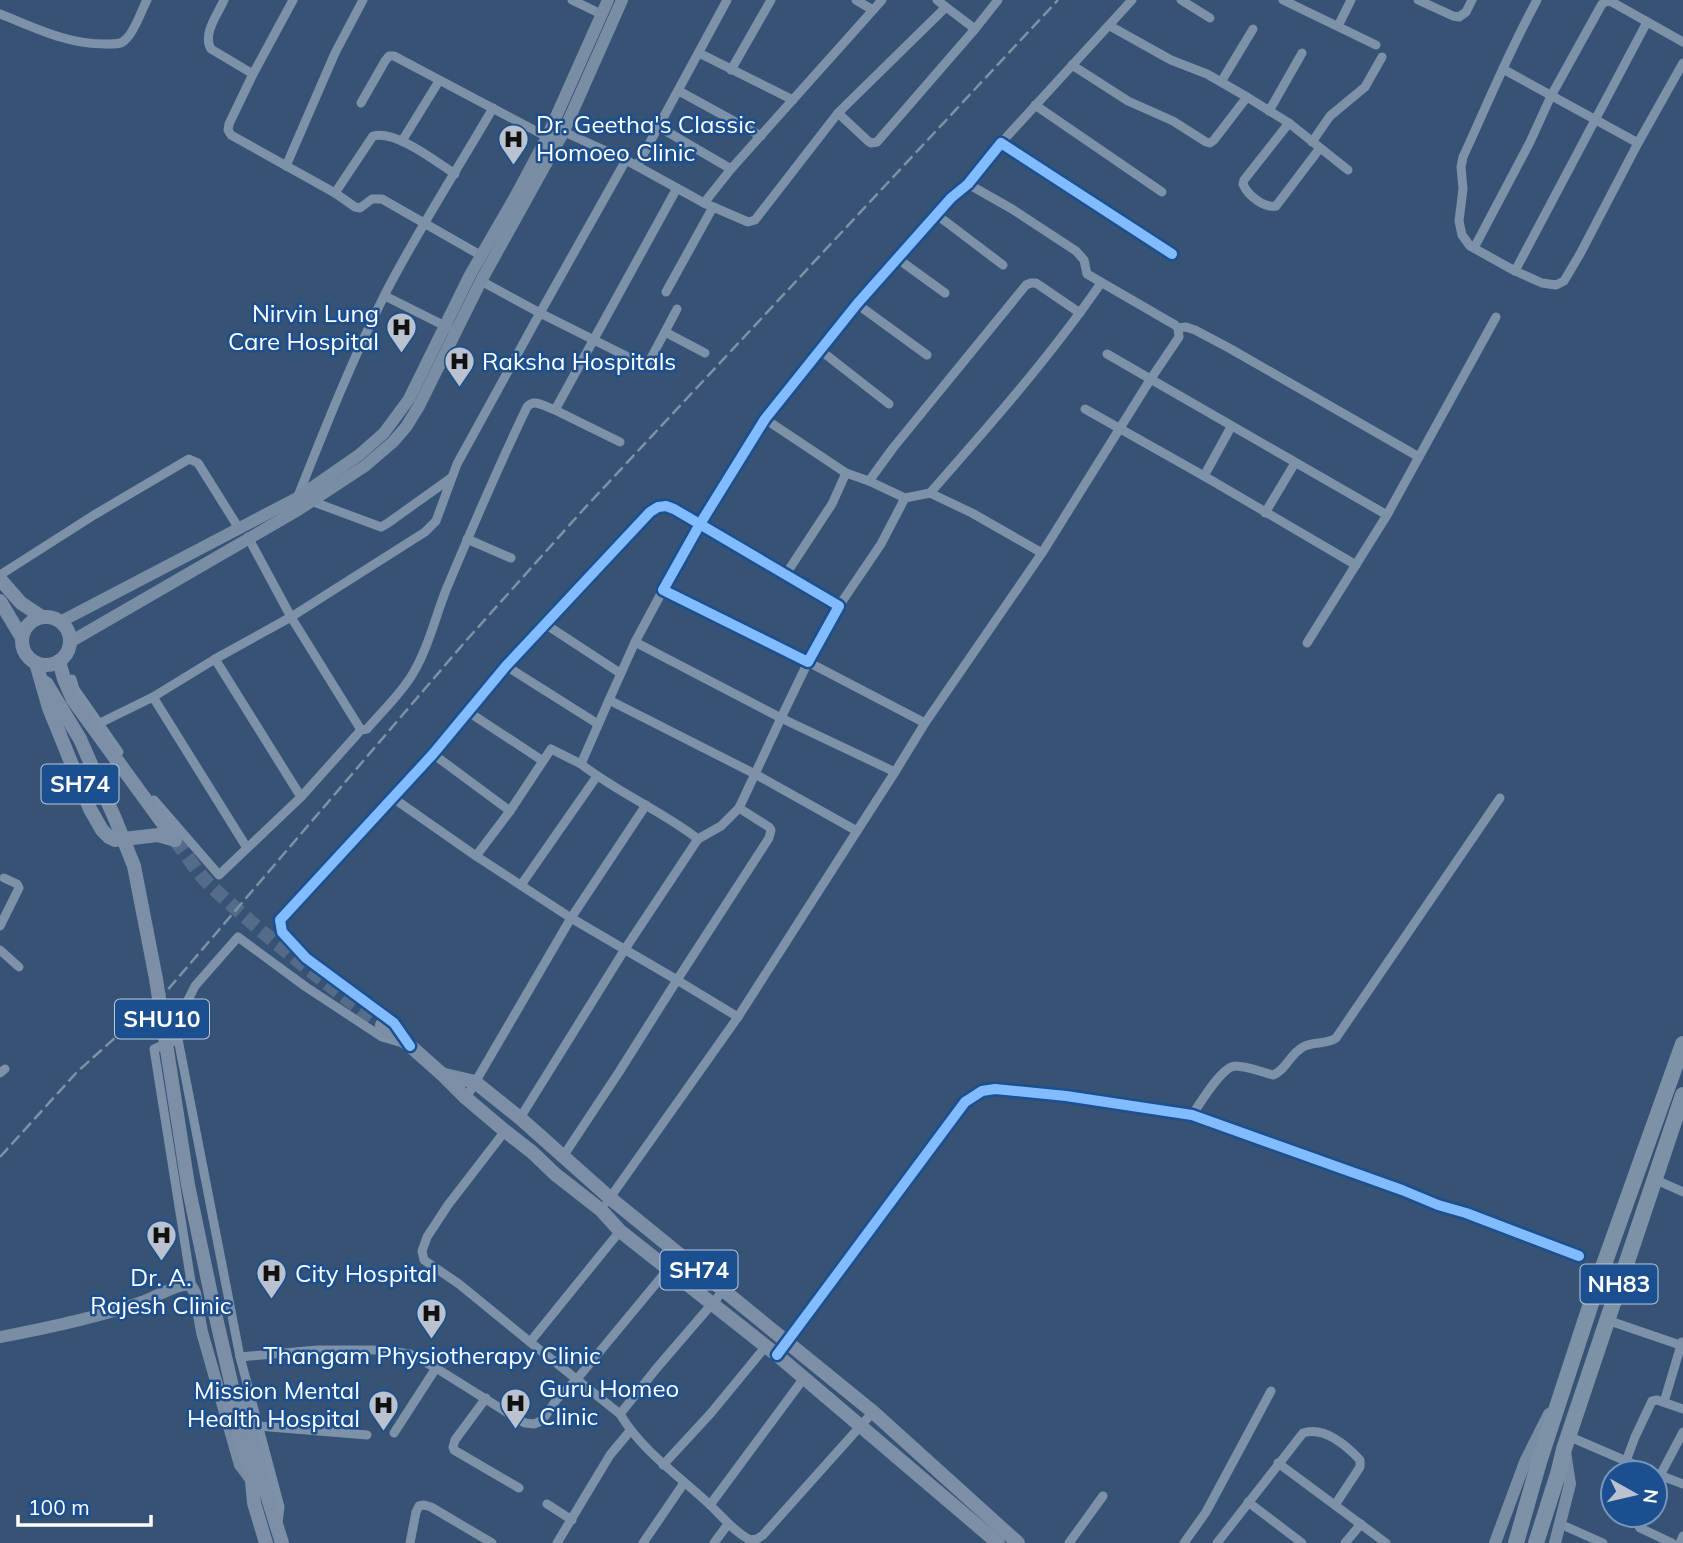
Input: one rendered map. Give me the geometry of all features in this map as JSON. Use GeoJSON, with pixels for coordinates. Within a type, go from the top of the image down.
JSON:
{"type":"FeatureCollection","features":[{"type":"Feature","properties":{"kind":"highway","name":"NH83"},"geometry":{"type":"LineString","coordinates":[[1516,1543],[1539,1462],[1602,1269],[1683,1044]]}},
{"type":"Feature","properties":{"kind":"highway","name":"NH83"},"geometry":{"type":"LineString","coordinates":[[1536,1543],[1566,1443],[1654,1180],[1678,1123],[1683,1095]]}},
{"type":"Feature","properties":{"kind":"main road"},"geometry":{"type":"LineString","coordinates":[[22,638],[25,628],[32,621],[42,617],[54,618],[67,631],[70,642],[312,501],[365,466],[406,428],[419,406],[480,255],[555,135],[575,75],[608,0]]}},
{"type":"Feature","properties":{"kind":"main road"},"geometry":{"type":"LineString","coordinates":[[60,622],[297,498],[359,455],[384,433],[409,399],[481,281],[622,0]]}},
{"type":"Feature","properties":{"kind":"main road"},"geometry":{"type":"LineString","coordinates":[[0,577],[21,603],[42,617]]}},
{"type":"Feature","properties":{"kind":"main road","name":"SHU10"},"geometry":{"type":"LineString","coordinates":[[0,601],[22,638],[22,648],[28,657],[38,664],[80,738],[134,866],[156,979],[188,1185],[233,1391],[231,1407],[266,1543]]}},
{"type":"Feature","properties":{"kind":"main road","name":"SHU10"},"geometry":{"type":"LineString","coordinates":[[59,702],[56,690],[59,661],[69,648],[70,642]]}},
{"type":"Feature","properties":{"kind":"main road"},"geometry":{"type":"LineString","coordinates":[[38,664],[50,665],[59,661]]}},
{"type":"Feature","properties":{"kind":"main road","name":"SH74"},"geometry":{"type":"LineString","coordinates":[[38,664],[49,708],[90,808],[102,830],[116,840],[158,835],[174,840],[73,700],[59,661]]}},
{"type":"Feature","properties":{"kind":"main road","name":"SH74"},"geometry":{"type":"LineString","coordinates":[[382,1026],[410,1046],[555,1174],[605,1204],[723,1291],[873,1412],[1018,1543]]}},
{"type":"Feature","properties":{"kind":"main road","name":"SH74"},"geometry":{"type":"LineString","coordinates":[[443,1075],[475,1082],[564,1155],[605,1204],[620,1231],[804,1378],[998,1543]]}},
{"type":"Feature","properties":{"kind":"main road"},"geometry":{"type":"LineString","coordinates":[[0,1337],[69,1323],[144,1302],[179,1286],[188,1285],[195,1293],[202,1332],[240,1465],[252,1481]]}},
{"type":"Feature","properties":{"kind":"main road"},"geometry":{"type":"LineString","coordinates":[[1496,1543],[1525,1462],[1572,1363]]}},
{"type":"Feature","properties":{"kind":"main road","name":"SHU10"},"geometry":{"type":"LineString","coordinates":[[233,1391],[242,1403],[282,1543]]}},
{"type":"Feature","properties":{"kind":"main road"},"geometry":{"type":"LineString","coordinates":[[1555,1543],[1570,1484],[1566,1443]]}},
{"type":"Feature","properties":{"kind":"street"},"geometry":{"type":"LineString","coordinates":[[0,14],[69,40],[87,44],[117,44],[128,37],[147,0]]}},
{"type":"Feature","properties":{"kind":"street"},"geometry":{"type":"LineString","coordinates":[[225,0],[209,33],[208,44],[211,49],[253,74]]}},
{"type":"Feature","properties":{"kind":"street"},"geometry":{"type":"LineString","coordinates":[[293,0],[229,124],[231,135],[355,207],[360,208],[372,199],[382,199],[480,255]]}},
{"type":"Feature","properties":{"kind":"street"},"geometry":{"type":"LineString","coordinates":[[286,166],[335,53],[363,0]]}},
{"type":"Feature","properties":{"kind":"street"},"geometry":{"type":"LineString","coordinates":[[572,0],[601,14]]}},
{"type":"Feature","properties":{"kind":"street"},"geometry":{"type":"LineString","coordinates":[[637,166],[727,0]]}},
{"type":"Feature","properties":{"kind":"street"},"geometry":{"type":"LineString","coordinates":[[731,70],[771,0]]}},
{"type":"Feature","properties":{"kind":"street"},"geometry":{"type":"LineString","coordinates":[[856,0],[873,10]]}},
{"type":"Feature","properties":{"kind":"street"},"geometry":{"type":"LineString","coordinates":[[666,292],[709,205],[731,169],[882,0]]}},
{"type":"Feature","properties":{"kind":"street"},"geometry":{"type":"LineString","coordinates":[[937,0],[975,29]]}},
{"type":"Feature","properties":{"kind":"street"},"geometry":{"type":"LineString","coordinates":[[362,103],[389,56],[399,58],[493,108],[555,135],[626,160],[709,205],[748,222],[755,220],[838,113],[957,0]]}},
{"type":"Feature","properties":{"kind":"street"},"geometry":{"type":"LineString","coordinates":[[838,113],[868,141],[877,142],[998,0]]}},
{"type":"Feature","properties":{"kind":"street"},"geometry":{"type":"LineString","coordinates":[[581,764],[635,642],[700,524],[765,419],[857,304],[1132,0]]}},
{"type":"Feature","properties":{"kind":"street"},"geometry":{"type":"LineString","coordinates":[[1181,0],[1210,18]]}},
{"type":"Feature","properties":{"kind":"street"},"geometry":{"type":"LineString","coordinates":[[1283,0],[1376,45]]}},
{"type":"Feature","properties":{"kind":"street"},"geometry":{"type":"LineString","coordinates":[[1338,26],[1351,0]]}},
{"type":"Feature","properties":{"kind":"street"},"geometry":{"type":"LineString","coordinates":[[1419,0],[1459,17],[1466,12],[1472,0]]}},
{"type":"Feature","properties":{"kind":"street"},"geometry":{"type":"LineString","coordinates":[[1536,0],[1514,41],[1463,157],[1459,221],[1462,235],[1470,246],[1542,284],[1556,285],[1564,281],[1683,63]]}},
{"type":"Feature","properties":{"kind":"street"},"geometry":{"type":"LineString","coordinates":[[1474,247],[1530,142],[1551,96],[1604,2],[1612,2],[1683,42]]}},
{"type":"Feature","properties":{"kind":"street"},"geometry":{"type":"LineString","coordinates":[[1515,271],[1647,22]]}},
{"type":"Feature","properties":{"kind":"street"},"geometry":{"type":"LineString","coordinates":[[1110,26],[1171,60],[1207,74],[1247,97],[1289,123],[1348,170]]}},
{"type":"Feature","properties":{"kind":"street"},"geometry":{"type":"LineString","coordinates":[[1221,82],[1252,29]]}},
{"type":"Feature","properties":{"kind":"street"},"geometry":{"type":"LineString","coordinates":[[699,53],[793,100]]}},
{"type":"Feature","properties":{"kind":"street"},"geometry":{"type":"LineString","coordinates":[[1269,111],[1303,53]]}},
{"type":"Feature","properties":{"kind":"street"},"geometry":{"type":"LineString","coordinates":[[1289,123],[1242,184],[1246,191],[1272,207],[1276,206],[1316,145],[1330,116],[1365,87],[1381,57]]}},
{"type":"Feature","properties":{"kind":"street"},"geometry":{"type":"LineString","coordinates":[[1072,65],[1128,101],[1173,121],[1206,142],[1214,140],[1247,97]]}},
{"type":"Feature","properties":{"kind":"street"},"geometry":{"type":"LineString","coordinates":[[1503,69],[1638,143]]}},
{"type":"Feature","properties":{"kind":"street"},"geometry":{"type":"LineString","coordinates":[[402,141],[439,81]]}},
{"type":"Feature","properties":{"kind":"street"},"geometry":{"type":"LineString","coordinates":[[679,91],[761,136]]}},
{"type":"Feature","properties":{"kind":"street"},"geometry":{"type":"LineString","coordinates":[[1035,105],[1162,192]]}},
{"type":"Feature","properties":{"kind":"street"},"geometry":{"type":"LineString","coordinates":[[297,498],[337,400],[385,296],[423,224],[493,108]]}},
{"type":"Feature","properties":{"kind":"street"},"geometry":{"type":"LineString","coordinates":[[659,127],[731,169]]}},
{"type":"Feature","properties":{"kind":"street"},"geometry":{"type":"LineString","coordinates":[[335,193],[373,136],[381,134],[402,141],[455,174]]}},
{"type":"Feature","properties":{"kind":"street"},"geometry":{"type":"LineString","coordinates":[[1001,143],[1172,254]]}},
{"type":"Feature","properties":{"kind":"street"},"geometry":{"type":"LineString","coordinates":[[100,723],[153,697],[291,617],[425,532],[436,521],[464,452],[626,160]]}},
{"type":"Feature","properties":{"kind":"street"},"geometry":{"type":"LineString","coordinates":[[968,184],[1076,251],[1084,260],[1087,274],[1101,283],[1178,327],[1195,330],[1228,348],[1419,457]]}},
{"type":"Feature","properties":{"kind":"street"},"geometry":{"type":"LineString","coordinates":[[555,410],[677,188]]}},
{"type":"Feature","properties":{"kind":"street"},"geometry":{"type":"LineString","coordinates":[[937,215],[1003,265]]}},
{"type":"Feature","properties":{"kind":"street"},"geometry":{"type":"LineString","coordinates":[[898,259],[945,293]]}},
{"type":"Feature","properties":{"kind":"street"},"geometry":{"type":"LineString","coordinates":[[481,281],[642,364],[647,363],[677,309]]}},
{"type":"Feature","properties":{"kind":"street"},"geometry":{"type":"LineString","coordinates":[[869,481],[1026,285],[1031,283],[1042,286],[1080,313]]}},
{"type":"Feature","properties":{"kind":"street"},"geometry":{"type":"LineString","coordinates":[[930,493],[980,436],[1080,313],[1101,283]]}},
{"type":"Feature","properties":{"kind":"street"},"geometry":{"type":"LineString","coordinates":[[385,296],[450,329]]}},
{"type":"Feature","properties":{"kind":"street"},"geometry":{"type":"LineString","coordinates":[[857,304],[928,355]]}},
{"type":"Feature","properties":{"kind":"street"},"geometry":{"type":"LineString","coordinates":[[1307,643],[1387,515],[1496,317]]}},
{"type":"Feature","properties":{"kind":"street"},"geometry":{"type":"LineString","coordinates":[[605,1204],[738,1017],[925,723],[1042,553],[1179,337],[1178,327]]}},
{"type":"Feature","properties":{"kind":"street"},"geometry":{"type":"LineString","coordinates":[[665,332],[705,353]]}},
{"type":"Feature","properties":{"kind":"street"},"geometry":{"type":"LineString","coordinates":[[820,350],[889,404]]}},
{"type":"Feature","properties":{"kind":"street"},"geometry":{"type":"LineString","coordinates":[[1107,354],[1387,515]]}},
{"type":"Feature","properties":{"kind":"street"},"geometry":{"type":"LineString","coordinates":[[59,661],[75,689],[139,780],[164,813],[219,875],[301,797],[361,730],[367,729],[413,674],[467,539],[527,407],[534,402],[620,442]]}},
{"type":"Feature","properties":{"kind":"street"},"geometry":{"type":"LineString","coordinates":[[1086,409],[1356,565]]}},
{"type":"Feature","properties":{"kind":"street"},"geometry":{"type":"LineString","coordinates":[[765,419],[846,473],[905,498],[930,493],[972,513],[1042,553]]}},
{"type":"Feature","properties":{"kind":"street"},"geometry":{"type":"LineString","coordinates":[[1204,476],[1231,427]]}},
{"type":"Feature","properties":{"kind":"street"},"geometry":{"type":"LineString","coordinates":[[0,577],[94,515],[189,459],[198,463],[239,527]]}},
{"type":"Feature","properties":{"kind":"street"},"geometry":{"type":"LineString","coordinates":[[1265,513],[1295,463]]}},
{"type":"Feature","properties":{"kind":"street"},"geometry":{"type":"LineString","coordinates":[[786,575],[832,504],[846,473]]}},
{"type":"Feature","properties":{"kind":"street"},"geometry":{"type":"LineString","coordinates":[[312,501],[381,527],[452,477]]}},
{"type":"Feature","properties":{"kind":"street"},"geometry":{"type":"LineString","coordinates":[[520,1118],[625,949],[698,839],[721,826],[739,808],[808,663],[839,606],[881,544],[905,498]]}},
{"type":"Feature","properties":{"kind":"street"},"geometry":{"type":"LineString","coordinates":[[410,1046],[394,1023],[306,958],[282,932],[280,920],[433,754],[506,666],[650,512],[666,506],[674,509],[839,606]]}},
{"type":"Feature","properties":{"kind":"street"},"geometry":{"type":"LineString","coordinates":[[248,537],[291,617],[361,730]]}},
{"type":"Feature","properties":{"kind":"street"},"geometry":{"type":"LineString","coordinates":[[467,539],[511,558]]}},
{"type":"Feature","properties":{"kind":"street"},"geometry":{"type":"LineString","coordinates":[[663,590],[925,723]]}},
{"type":"Feature","properties":{"kind":"street"},"geometry":{"type":"LineString","coordinates":[[545,624],[620,673]]}},
{"type":"Feature","properties":{"kind":"street"},"geometry":{"type":"LineString","coordinates":[[635,642],[781,718],[895,772]]}},
{"type":"Feature","properties":{"kind":"street"},"geometry":{"type":"LineString","coordinates":[[215,659],[301,797]]}},
{"type":"Feature","properties":{"kind":"street"},"geometry":{"type":"LineString","coordinates":[[506,666],[598,724]]}},
{"type":"Feature","properties":{"kind":"street"},"geometry":{"type":"LineString","coordinates":[[153,697],[247,848]]}},
{"type":"Feature","properties":{"kind":"street"},"geometry":{"type":"LineString","coordinates":[[609,700],[755,774],[857,831]]}},
{"type":"Feature","properties":{"kind":"street"},"geometry":{"type":"LineString","coordinates":[[467,711],[544,761]]}},
{"type":"Feature","properties":{"kind":"street"},"geometry":{"type":"LineString","coordinates":[[476,856],[551,749],[581,764],[677,823],[698,839]]}},
{"type":"Feature","properties":{"kind":"street"},"geometry":{"type":"LineString","coordinates":[[433,754],[510,811]]}},
{"type":"Feature","properties":{"kind":"street"},"geometry":{"type":"LineString","coordinates":[[521,885],[597,776]]}},
{"type":"Feature","properties":{"kind":"street"},"geometry":{"type":"LineString","coordinates":[[393,798],[571,918],[738,1017]]}},
{"type":"Feature","properties":{"kind":"street"},"geometry":{"type":"LineString","coordinates":[[1192,1115],[1229,1068],[1236,1066],[1273,1076],[1281,1071],[1300,1049],[1309,1044],[1336,1038],[1500,798]]}},
{"type":"Feature","properties":{"kind":"street"},"geometry":{"type":"LineString","coordinates":[[466,1098],[571,918],[646,805]]}},
{"type":"Feature","properties":{"kind":"street"},"geometry":{"type":"LineString","coordinates":[[564,1155],[771,834],[769,827],[739,808]]}},
{"type":"Feature","properties":{"kind":"street"},"geometry":{"type":"LineString","coordinates":[[0,926],[19,888],[17,884],[4,878]]}},
{"type":"Feature","properties":{"kind":"street"},"geometry":{"type":"LineString","coordinates":[[278,1528],[280,1507],[240,1357],[178,1040],[181,1014],[195,986],[238,937],[306,987],[382,1037],[410,1046]]}},
{"type":"Feature","properties":{"kind":"street"},"geometry":{"type":"LineString","coordinates":[[0,950],[19,967]]}},
{"type":"Feature","properties":{"kind":"street"},"geometry":{"type":"LineString","coordinates":[[178,1040],[154,1049],[192,1288]]}},
{"type":"Feature","properties":{"kind":"street"},"geometry":{"type":"LineString","coordinates":[[663,1465],[771,1351],[786,1342],[965,1102],[982,1091],[995,1089],[1066,1096],[1192,1115],[1579,1256]]}},
{"type":"Feature","properties":{"kind":"street"},"geometry":{"type":"LineString","coordinates":[[505,1131],[427,1237],[422,1251],[424,1260],[459,1284],[621,1415],[630,1431],[663,1465],[710,1504],[728,1524],[750,1540],[762,1535],[873,1412]]}},
{"type":"Feature","properties":{"kind":"street"},"geometry":{"type":"LineString","coordinates":[[1654,1180],[1683,1192]]}},
{"type":"Feature","properties":{"kind":"street"},"geometry":{"type":"LineString","coordinates":[[177,1194],[206,1185]]}},
{"type":"Feature","properties":{"kind":"street"},"geometry":{"type":"LineString","coordinates":[[530,1342],[620,1231]]}},
{"type":"Feature","properties":{"kind":"street"},"geometry":{"type":"LineString","coordinates":[[240,1357],[317,1350],[381,1350],[410,1354],[511,1415],[534,1424],[546,1415],[669,1268]]}},
{"type":"Feature","properties":{"kind":"street"},"geometry":{"type":"LineString","coordinates":[[621,1415],[656,1369],[723,1291]]}},
{"type":"Feature","properties":{"kind":"street"},"geometry":{"type":"LineString","coordinates":[[1607,1320],[1682,1344],[1664,1402]]}},
{"type":"Feature","properties":{"kind":"street"},"geometry":{"type":"LineString","coordinates":[[394,1433],[436,1368]]}},
{"type":"Feature","properties":{"kind":"street"},"geometry":{"type":"LineString","coordinates":[[710,1504],[804,1378]]}},
{"type":"Feature","properties":{"kind":"street"},"geometry":{"type":"LineString","coordinates":[[1184,1543],[1206,1512],[1271,1391]]}},
{"type":"Feature","properties":{"kind":"street"},"geometry":{"type":"LineString","coordinates":[[486,1398],[455,1440],[454,1450],[519,1488]]}},
{"type":"Feature","properties":{"kind":"street"},"geometry":{"type":"LineString","coordinates":[[1627,1459],[1652,1401],[1656,1399],[1683,1409]]}},
{"type":"Feature","properties":{"kind":"street"},"geometry":{"type":"LineString","coordinates":[[258,1426],[367,1435]]}},
{"type":"Feature","properties":{"kind":"street"},"geometry":{"type":"LineString","coordinates":[[557,1543],[610,1455],[630,1431]]}},
{"type":"Feature","properties":{"kind":"street"},"geometry":{"type":"LineString","coordinates":[[1217,1543],[1303,1433],[1309,1431],[1331,1437],[1357,1457],[1361,1464],[1335,1505]]}},
{"type":"Feature","properties":{"kind":"street"},"geometry":{"type":"LineString","coordinates":[[1666,1459],[1683,1432]]}},
{"type":"Feature","properties":{"kind":"street"},"geometry":{"type":"LineString","coordinates":[[1566,1443],[1619,1459]]}},
{"type":"Feature","properties":{"kind":"street"},"geometry":{"type":"LineString","coordinates":[[1278,1464],[1386,1543]]}},
{"type":"Feature","properties":{"kind":"street"},"geometry":{"type":"LineString","coordinates":[[643,1543],[684,1483]]}},
{"type":"Feature","properties":{"kind":"street"},"geometry":{"type":"LineString","coordinates":[[1069,1543],[1103,1496]]}},
{"type":"Feature","properties":{"kind":"street"},"geometry":{"type":"LineString","coordinates":[[1248,1502],[1302,1543]]}},
{"type":"Feature","properties":{"kind":"street"},"geometry":{"type":"LineString","coordinates":[[547,1504],[572,1520]]}},
{"type":"Feature","properties":{"kind":"street"},"geometry":{"type":"LineString","coordinates":[[411,1543],[416,1512],[419,1506],[424,1505],[492,1543]]}},
{"type":"Feature","properties":{"kind":"street"},"geometry":{"type":"LineString","coordinates":[[714,1543],[728,1524]]}},
{"type":"Feature","properties":{"kind":"street"},"geometry":{"type":"LineString","coordinates":[[1345,1543],[1361,1524]]}},
{"type":"Feature","properties":{"kind":"street"},"geometry":{"type":"LineString","coordinates":[[1560,1524],[1603,1543]]}},
{"type":"Feature","properties":{"kind":"street"},"geometry":{"type":"LineString","coordinates":[[1642,1529],[1672,1543]]}},
{"type":"Feature","properties":{"kind":"street"},"geometry":{"type":"LineString","coordinates":[[1680,1543],[1683,1535]]}},
{"type":"Feature","properties":{"kind":"tunnel"},"geometry":{"type":"LineString","coordinates":[[175,840],[201,875],[231,904],[295,958],[382,1025]]}},
{"type":"Feature","properties":{"kind":"railway"},"geometry":{"type":"LineString","coordinates":[[0,1157],[77,1072],[165,993],[464,643],[582,511],[1058,0]]}},
{"type":"Feature","properties":{"kind":"cycle path"},"geometry":{"type":"LineString","coordinates":[[410,1046],[394,1023],[306,958],[282,932],[280,920],[433,754],[506,666],[650,512],[658,507],[674,509],[839,606],[808,662],[663,590],[700,524],[765,419],[857,304],[951,198],[968,184],[1001,143],[1172,254]]}},
{"type":"Feature","properties":{"kind":"cycle path"},"geometry":{"type":"LineString","coordinates":[[777,1355],[965,1102],[982,1091],[995,1089],[1066,1096],[1192,1115],[1579,1256]]}},
{"type":"Feature","properties":{"kind":"place","name":"Dr. Geetha's Classic Homoeo Clinic"},"geometry":{"type":"Point","coordinates":[513,166]}},
{"type":"Feature","properties":{"kind":"place","name":"Nirvin Lung Care Hospital"},"geometry":{"type":"Point","coordinates":[402,355]}},
{"type":"Feature","properties":{"kind":"place","name":"Raksha Hospitals"},"geometry":{"type":"Point","coordinates":[459,389]}},
{"type":"Feature","properties":{"kind":"place","name":"Dr. A. Rajesh Clinic"},"geometry":{"type":"Point","coordinates":[161,1263]}},
{"type":"Feature","properties":{"kind":"place","name":"City Hospital"},"geometry":{"type":"Point","coordinates":[272,1301]}},
{"type":"Feature","properties":{"kind":"place","name":"Thangam Physiotherapy Clinic"},"geometry":{"type":"Point","coordinates":[432,1341]}},
{"type":"Feature","properties":{"kind":"place","name":"Guru Homeo Clinic"},"geometry":{"type":"Point","coordinates":[516,1430]}},
{"type":"Feature","properties":{"kind":"place","name":"Mission Mental Health Hospital"},"geometry":{"type":"Point","coordinates":[383,1432]}}]}
